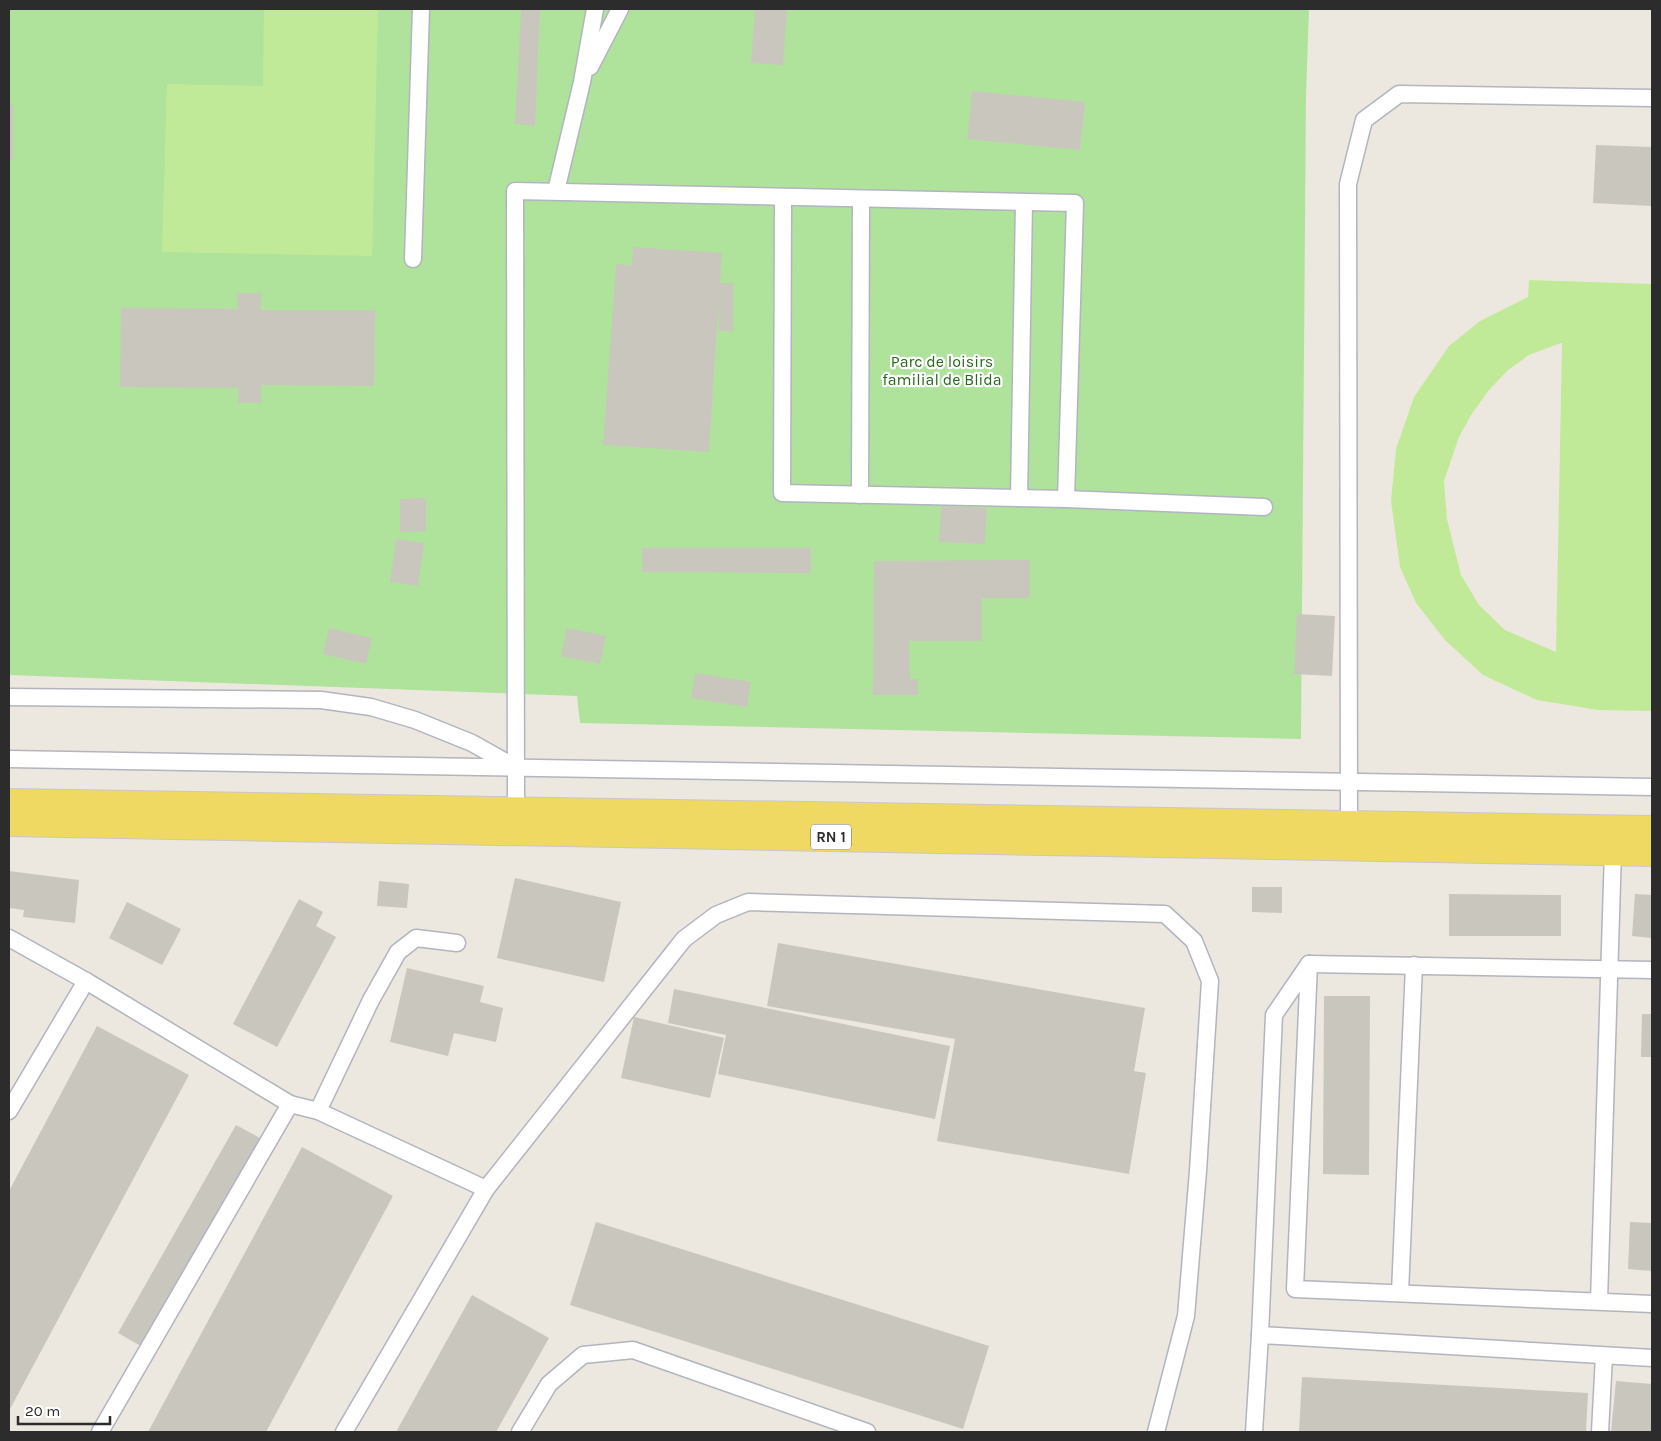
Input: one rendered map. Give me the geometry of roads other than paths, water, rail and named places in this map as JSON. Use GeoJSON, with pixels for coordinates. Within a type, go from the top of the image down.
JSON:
{"type":"FeatureCollection","features":[{"type":"Feature","properties":{"kind":"main road","name":"RN 1"},"geometry":{"type":"LineString","coordinates":[[9,803],[1652,830]]}},
{"type":"Feature","properties":{"kind":"main road","name":"RN 1"},"geometry":{"type":"LineString","coordinates":[[9,822],[1652,852]]}},
{"type":"Feature","properties":{"kind":"lane"},"geometry":{"type":"LineString","coordinates":[[413,260],[421,9]]}},
{"type":"Feature","properties":{"kind":"lane"},"geometry":{"type":"LineString","coordinates":[[556,191],[582,82],[595,9]]}},
{"type":"Feature","properties":{"kind":"lane"},"geometry":{"type":"LineString","coordinates":[[582,82],[620,9]]}},
{"type":"Feature","properties":{"kind":"lane"},"geometry":{"type":"LineString","coordinates":[[1349,825],[1348,184],[1364,120],[1399,94],[1652,98]]}},
{"type":"Feature","properties":{"kind":"lane"},"geometry":{"type":"LineString","coordinates":[[516,811],[515,191],[1075,203],[1066,498]]}},
{"type":"Feature","properties":{"kind":"lane"},"geometry":{"type":"LineString","coordinates":[[783,196],[782,493],[1066,498],[1264,507]]}},
{"type":"Feature","properties":{"kind":"lane"},"geometry":{"type":"LineString","coordinates":[[860,495],[861,198]]}},
{"type":"Feature","properties":{"kind":"lane"},"geometry":{"type":"LineString","coordinates":[[1020,498],[1024,202]]}},
{"type":"Feature","properties":{"kind":"lane"},"geometry":{"type":"LineString","coordinates":[[9,696],[321,700],[372,707],[415,720],[472,742],[515,767]]}},
{"type":"Feature","properties":{"kind":"lane"},"geometry":{"type":"LineString","coordinates":[[9,758],[1652,787]]}},
{"type":"Feature","properties":{"kind":"lane"},"geometry":{"type":"LineString","coordinates":[[1599,1301],[1613,851]]}},
{"type":"Feature","properties":{"kind":"lane"},"geometry":{"type":"LineString","coordinates":[[344,1432],[486,1188],[684,939],[716,915],[748,902],[1165,914],[1194,941],[1210,981],[1198,1171],[1186,1316],[1156,1432]]}},
{"type":"Feature","properties":{"kind":"lane"},"geometry":{"type":"LineString","coordinates":[[9,938],[86,981],[290,1104],[318,1111],[486,1188]]}},
{"type":"Feature","properties":{"kind":"lane"},"geometry":{"type":"LineString","coordinates":[[318,1111],[371,1000],[398,952],[416,938],[457,943]]}},
{"type":"Feature","properties":{"kind":"lane"},"geometry":{"type":"LineString","coordinates":[[1309,964],[1652,970]]}},
{"type":"Feature","properties":{"kind":"lane"},"geometry":{"type":"LineString","coordinates":[[1309,964],[1295,1289],[1652,1304]]}},
{"type":"Feature","properties":{"kind":"lane"},"geometry":{"type":"LineString","coordinates":[[1254,1432],[1274,1015],[1309,964]]}},
{"type":"Feature","properties":{"kind":"lane"},"geometry":{"type":"LineString","coordinates":[[1400,1293],[1414,965]]}},
{"type":"Feature","properties":{"kind":"lane"},"geometry":{"type":"LineString","coordinates":[[9,1111],[86,981]]}},
{"type":"Feature","properties":{"kind":"lane"},"geometry":{"type":"LineString","coordinates":[[100,1432],[290,1104]]}},
{"type":"Feature","properties":{"kind":"lane"},"geometry":{"type":"LineString","coordinates":[[1260,1334],[1652,1358]]}},
{"type":"Feature","properties":{"kind":"lane"},"geometry":{"type":"LineString","coordinates":[[520,1432],[549,1384],[583,1355],[633,1350],[867,1432]]}},
{"type":"Feature","properties":{"kind":"lane"},"geometry":{"type":"LineString","coordinates":[[1600,1432],[1604,1356]]}},
{"type":"Feature","properties":{"kind":"park label","name":"Parc de loisirs familial de Blida"},"geometry":{"type":"Point","coordinates":[942,370]}}]}
